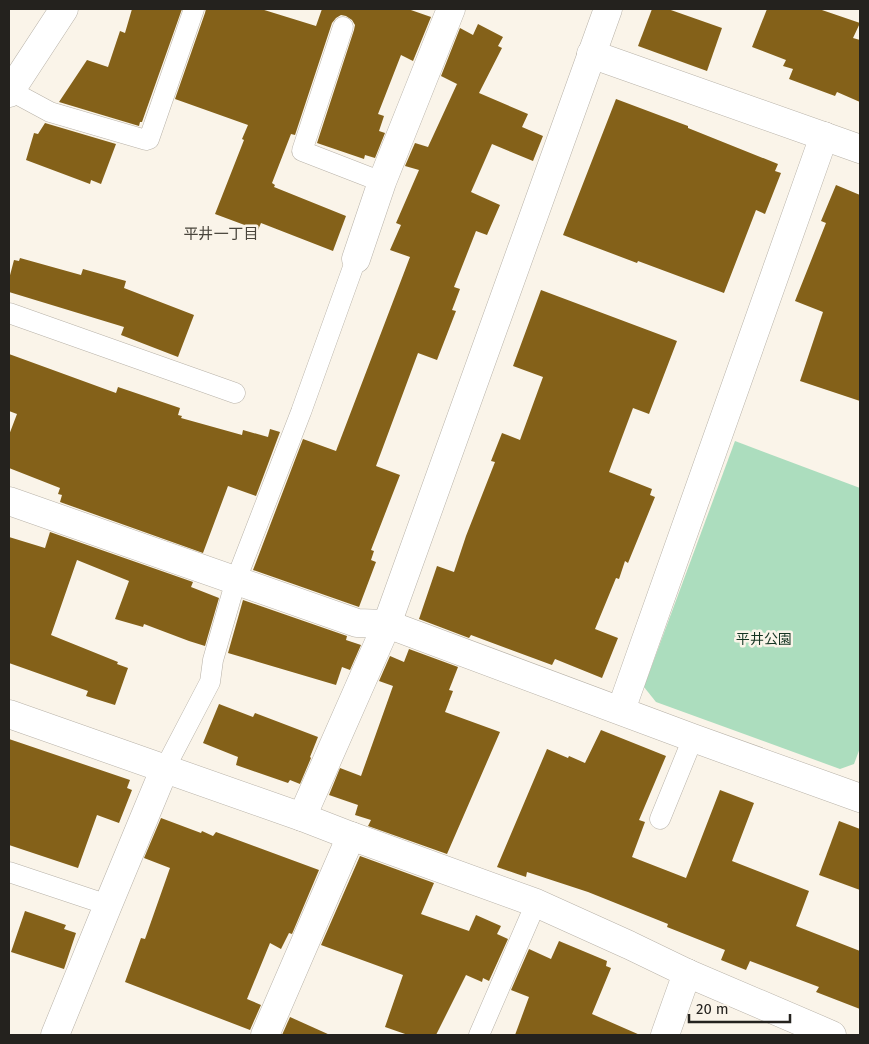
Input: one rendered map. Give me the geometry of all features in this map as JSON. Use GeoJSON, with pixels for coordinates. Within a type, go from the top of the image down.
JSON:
{"type":"FeatureCollection","features":[{"type":"Feature","properties":{"kind":"street"},"geometry":{"type":"LineString","coordinates":[[10,92],[64,9]]}},
{"type":"Feature","properties":{"kind":"street"},"geometry":{"type":"LineString","coordinates":[[356,259],[382,182],[451,9]]}},
{"type":"Feature","properties":{"kind":"street"},"geometry":{"type":"LineString","coordinates":[[302,816],[387,624],[608,9]]}},
{"type":"Feature","properties":{"kind":"street"},"geometry":{"type":"LineString","coordinates":[[591,54],[860,149]]}},
{"type":"Feature","properties":{"kind":"street"},"geometry":{"type":"LineString","coordinates":[[621,710],[824,136]]}},
{"type":"Feature","properties":{"kind":"street"},"geometry":{"type":"LineString","coordinates":[[9,501],[357,623],[387,624],[860,798]]}},
{"type":"Feature","properties":{"kind":"street"},"geometry":{"type":"LineString","coordinates":[[9,714],[164,770],[302,816],[351,836],[536,902],[687,973],[832,1035]]}},
{"type":"Feature","properties":{"kind":"street"},"geometry":{"type":"LineString","coordinates":[[55,1035],[164,770]]}},
{"type":"Feature","properties":{"kind":"street"},"geometry":{"type":"LineString","coordinates":[[265,1035],[351,836]]}},
{"type":"Feature","properties":{"kind":"street"},"geometry":{"type":"LineString","coordinates":[[665,1035],[687,973]]}},
{"type":"Feature","properties":{"kind":"lane"},"geometry":{"type":"LineString","coordinates":[[10,92],[50,112],[146,140],[149,139],[194,9]]}},
{"type":"Feature","properties":{"kind":"lane"},"geometry":{"type":"LineString","coordinates":[[343,27],[302,151],[382,182]]}},
{"type":"Feature","properties":{"kind":"lane"},"geometry":{"type":"LineString","coordinates":[[164,770],[210,682],[213,660],[236,580],[301,412],[356,259]]}},
{"type":"Feature","properties":{"kind":"lane"},"geometry":{"type":"LineString","coordinates":[[9,312],[235,393]]}},
{"type":"Feature","properties":{"kind":"lane"},"geometry":{"type":"LineString","coordinates":[[660,819],[693,738]]}},
{"type":"Feature","properties":{"kind":"lane"},"geometry":{"type":"LineString","coordinates":[[9,872],[108,905]]}},
{"type":"Feature","properties":{"kind":"lane"},"geometry":{"type":"LineString","coordinates":[[479,1035],[536,902]]}},
{"type":"Feature","properties":{"kind":"green space","name":"平井公園"},"geometry":{"type":"Polygon","coordinates":[[[735,441],[860,488],[860,748],[854,764],[840,769],[656,702],[644,687],[735,441]]]}},
{"type":"Feature","properties":{"kind":"building"},"geometry":{"type":"Polygon","coordinates":[[[132,9],[182,9],[139,126],[59,102],[87,60],[108,67],[120,31],[125,33],[132,9]]]}},
{"type":"Feature","properties":{"kind":"building"},"geometry":{"type":"Polygon","coordinates":[[[206,9],[261,9],[316,26],[322,9],[408,9],[431,17],[413,61],[401,55],[378,114],[384,116],[379,131],[385,133],[375,158],[365,155],[364,159],[317,143],[355,25],[352,20],[341,15],[332,23],[295,135],[291,134],[272,183],[275,185],[274,187],[346,216],[333,251],[261,223],[258,230],[215,214],[248,125],[175,99],[206,9]]]}},
{"type":"Feature","properties":{"kind":"building"},"geometry":{"type":"Polygon","coordinates":[[[652,9],[668,9],[722,28],[707,71],[638,46],[652,9]]]}},
{"type":"Feature","properties":{"kind":"building"},"geometry":{"type":"Polygon","coordinates":[[[767,9],[819,9],[860,23],[853,38],[860,40],[860,102],[837,92],[835,96],[789,79],[793,69],[783,66],[786,60],[752,47],[767,9]]]}},
{"type":"Feature","properties":{"kind":"building"},"geometry":{"type":"Polygon","coordinates":[[[478,24],[503,37],[498,46],[502,48],[479,93],[528,114],[522,127],[543,136],[533,161],[492,144],[471,192],[500,205],[487,235],[476,231],[454,287],[460,289],[452,310],[456,311],[437,360],[418,353],[376,466],[400,475],[371,550],[374,551],[371,560],[376,562],[359,607],[253,570],[303,439],[336,451],[410,257],[390,250],[401,225],[396,223],[419,170],[405,166],[415,143],[428,147],[457,84],[441,76],[460,28],[473,35],[478,24]]]}},
{"type":"Feature","properties":{"kind":"building"},"geometry":{"type":"Polygon","coordinates":[[[616,99],[688,126],[688,128],[778,164],[775,171],[781,173],[765,214],[756,210],[724,293],[563,235],[616,99]]]}},
{"type":"Feature","properties":{"kind":"building"},"geometry":{"type":"Polygon","coordinates":[[[45,123],[116,144],[101,184],[91,180],[90,184],[26,160],[34,133],[38,134],[45,123]]]}},
{"type":"Feature","properties":{"kind":"building"},"geometry":{"type":"Polygon","coordinates":[[[836,185],[860,195],[860,401],[800,381],[823,312],[795,301],[826,223],[821,221],[836,185]]]}},
{"type":"Feature","properties":{"kind":"building"},"geometry":{"type":"Polygon","coordinates":[[[20,258],[81,275],[83,269],[126,281],[124,288],[194,315],[178,357],[121,335],[124,327],[9,292],[9,279],[14,260],[19,261],[20,258]]]}},
{"type":"Feature","properties":{"kind":"building"},"geometry":{"type":"Polygon","coordinates":[[[541,290],[677,341],[649,414],[633,408],[609,472],[652,489],[650,495],[655,497],[628,563],[625,561],[619,579],[616,578],[595,629],[618,638],[602,678],[555,659],[552,665],[471,635],[469,638],[419,619],[437,566],[454,572],[495,462],[491,461],[502,433],[520,440],[543,377],[513,366],[541,290]]]}},
{"type":"Feature","properties":{"kind":"building"},"geometry":{"type":"Polygon","coordinates":[[[9,354],[116,393],[118,387],[180,408],[178,415],[182,416],[181,418],[242,435],[243,430],[268,437],[270,429],[280,432],[256,496],[228,486],[203,553],[60,502],[62,495],[58,494],[60,488],[9,468],[9,435],[17,414],[9,411],[9,354]]]}},
{"type":"Feature","properties":{"kind":"building"},"geometry":{"type":"Polygon","coordinates":[[[50,532],[193,582],[191,587],[219,598],[205,646],[144,624],[143,627],[115,619],[129,581],[77,560],[51,635],[118,662],[117,664],[128,668],[115,705],[86,696],[88,691],[9,663],[9,537],[45,548],[50,532]]]}},
{"type":"Feature","properties":{"kind":"building"},"geometry":{"type":"Polygon","coordinates":[[[243,600],[347,636],[346,640],[361,645],[350,670],[342,667],[336,685],[228,653],[243,600]]]}},
{"type":"Feature","properties":{"kind":"building"},"geometry":{"type":"Polygon","coordinates":[[[409,649],[458,667],[449,690],[453,691],[445,712],[500,732],[447,854],[368,826],[371,820],[355,815],[358,805],[329,795],[340,768],[361,776],[393,686],[379,681],[390,656],[404,662],[409,649]]]}},
{"type":"Feature","properties":{"kind":"building"},"geometry":{"type":"Polygon","coordinates":[[[219,704],[253,717],[255,713],[318,737],[300,784],[290,780],[288,783],[236,765],[238,757],[203,743],[219,704]]]}},
{"type":"Feature","properties":{"kind":"building"},"geometry":{"type":"Polygon","coordinates":[[[601,730],[666,756],[639,820],[645,822],[632,857],[686,878],[720,790],[754,803],[732,861],[809,891],[796,926],[860,951],[860,1009],[816,992],[819,987],[750,961],[746,970],[721,960],[725,950],[667,927],[668,924],[588,892],[527,872],[526,877],[497,867],[547,749],[585,763],[601,730]]]}},
{"type":"Feature","properties":{"kind":"building"},"geometry":{"type":"Polygon","coordinates":[[[9,739],[130,780],[127,788],[132,790],[119,823],[97,815],[78,868],[9,845],[9,739]]]}},
{"type":"Feature","properties":{"kind":"building"},"geometry":{"type":"Polygon","coordinates":[[[161,818],[201,833],[202,831],[213,836],[216,832],[319,870],[292,934],[289,933],[281,949],[270,943],[247,999],[261,1005],[250,1030],[125,982],[141,938],[145,939],[170,868],[144,858],[161,818]]]}},
{"type":"Feature","properties":{"kind":"building"},"geometry":{"type":"Polygon","coordinates":[[[839,821],[860,829],[860,890],[819,875],[839,821]]]}},
{"type":"Feature","properties":{"kind":"building"},"geometry":{"type":"Polygon","coordinates":[[[360,856],[434,883],[421,914],[469,931],[476,915],[501,926],[497,934],[508,939],[489,981],[483,978],[482,982],[466,975],[436,1035],[408,1035],[385,1027],[403,975],[321,945],[360,856]]]}},
{"type":"Feature","properties":{"kind":"building"},"geometry":{"type":"Polygon","coordinates":[[[25,911],[66,925],[64,929],[76,933],[64,969],[11,952],[25,911]]]}},
{"type":"Feature","properties":{"kind":"building"},"geometry":{"type":"Polygon","coordinates":[[[559,941],[607,961],[606,966],[611,968],[592,1014],[640,1035],[515,1035],[529,997],[511,990],[529,949],[551,959],[559,941]]]}},
{"type":"Feature","properties":{"kind":"building"},"geometry":{"type":"Polygon","coordinates":[[[290,1017],[330,1035],[282,1035],[290,1017]]]}},
{"type":"Feature","properties":{"kind":"district","name":"平井一丁目"},"geometry":{"type":"Point","coordinates":[221,234]}}]}
